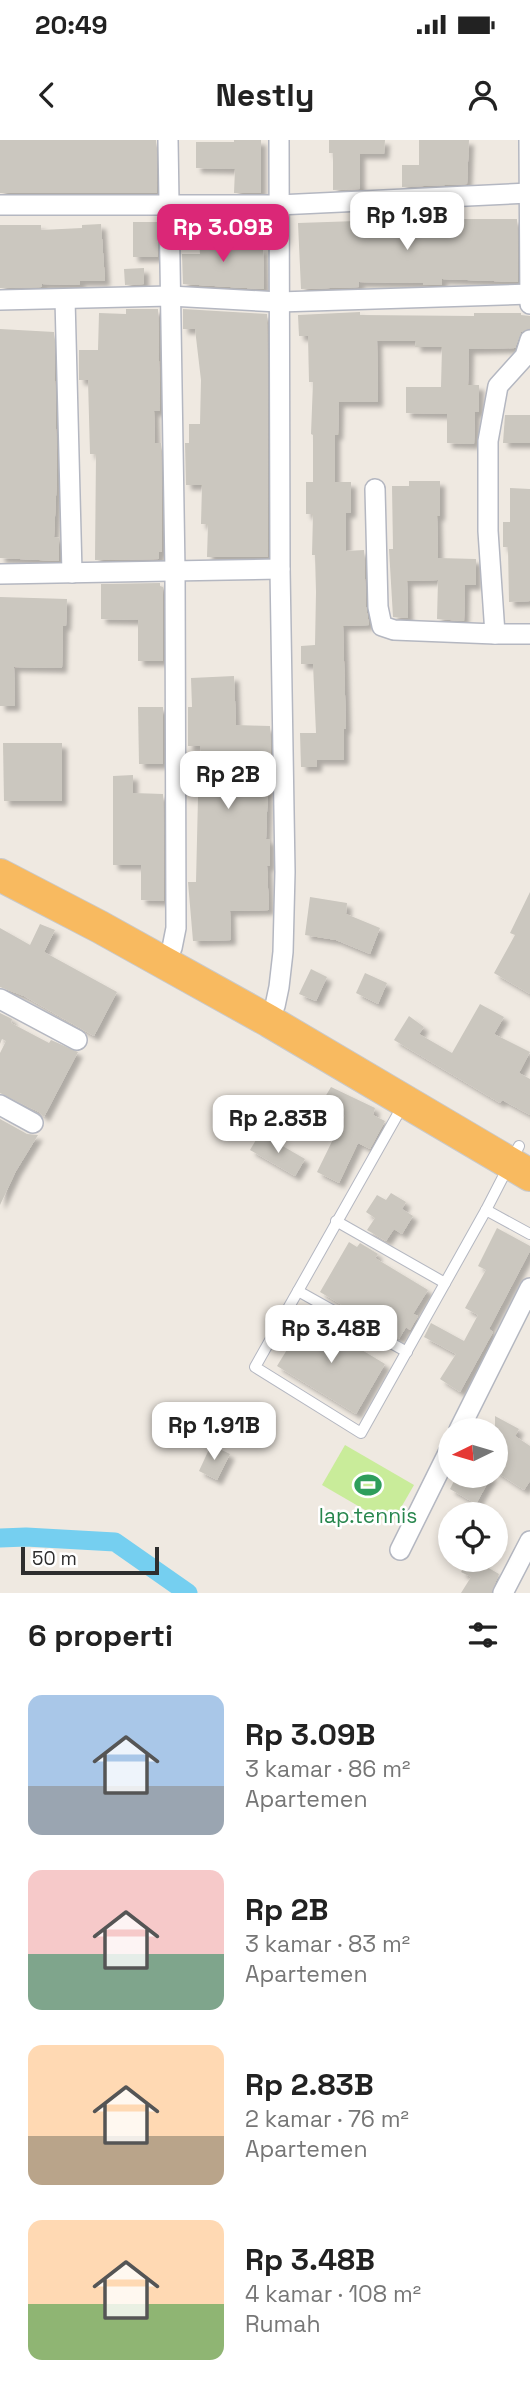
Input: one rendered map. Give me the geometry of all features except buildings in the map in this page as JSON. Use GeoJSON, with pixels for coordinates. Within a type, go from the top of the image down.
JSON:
{"type":"FeatureCollection","features":[{"type":"Feature","properties":{"kind":"highway"},"geometry":{"type":"LineString","coordinates":[[0,872],[172,948],[409,1081],[523,1159]]}},
{"type":"Feature","properties":{"kind":"highway"},"geometry":{"type":"LineString","coordinates":[[0,872],[269,1021],[405,1101],[523,1159]]}},
{"type":"Feature","properties":{"kind":"street"},"geometry":{"type":"LineString","coordinates":[[168,140],[176,928],[172,948]]}},
{"type":"Feature","properties":{"kind":"street"},"geometry":{"type":"LineString","coordinates":[[275,1006],[283,951],[285,872],[280,569],[279,140]]}},
{"type":"Feature","properties":{"kind":"street"},"geometry":{"type":"LineString","coordinates":[[0,300],[170,296],[279,302],[530,298],[529,140]]}},
{"type":"Feature","properties":{"kind":"street"},"geometry":{"type":"LineString","coordinates":[[0,205],[278,205],[529,193]]}},
{"type":"Feature","properties":{"kind":"street"},"geometry":{"type":"LineString","coordinates":[[65,299],[72,573]]}},
{"type":"Feature","properties":{"kind":"street"},"geometry":{"type":"LineString","coordinates":[[495,634],[488,531],[488,442],[498,386],[525,356],[530,340]]}},
{"type":"Feature","properties":{"kind":"street"},"geometry":{"type":"LineString","coordinates":[[375,489],[378,607],[382,626],[390,630],[530,635]]}},
{"type":"Feature","properties":{"kind":"street"},"geometry":{"type":"LineString","coordinates":[[0,574],[280,569]]}},
{"type":"Feature","properties":{"kind":"street"},"geometry":{"type":"LineString","coordinates":[[0,999],[77,1040]]}},
{"type":"Feature","properties":{"kind":"street"},"geometry":{"type":"LineString","coordinates":[[0,1105],[33,1123]]}},
{"type":"Feature","properties":{"kind":"street"},"geometry":{"type":"LineString","coordinates":[[465,1418],[530,1288]]}},
{"type":"Feature","properties":{"kind":"street"},"geometry":{"type":"LineString","coordinates":[[400,1550],[438,1473]]}},
{"type":"Feature","properties":{"kind":"street"},"geometry":{"type":"LineString","coordinates":[[503,1593],[530,1541]]}},
{"type":"Feature","properties":{"kind":"lane"},"geometry":{"type":"LineString","coordinates":[[405,1101],[255,1367],[361,1433],[486,1210],[523,1159]]}},
{"type":"Feature","properties":{"kind":"lane"},"geometry":{"type":"LineString","coordinates":[[486,1210],[530,1234]]}},
{"type":"Feature","properties":{"kind":"lane"},"geometry":{"type":"LineString","coordinates":[[336,1221],[445,1283]]}},
{"type":"Feature","properties":{"kind":"lane"},"geometry":{"type":"LineString","coordinates":[[298,1291],[407,1352]]}},
{"type":"Feature","properties":{"kind":"green space","name":"lap.tennis"},"geometry":{"type":"Polygon","coordinates":[[[345,1445],[414,1485],[391,1525],[322,1485],[345,1445]]]}},
{"type":"Feature","properties":{"kind":"waterway"},"geometry":{"type":"LineString","coordinates":[[0,1538],[115,1542],[188,1593]]}},
{"type":"Feature","properties":{"kind":"place","name":"lap.tennis"},"geometry":{"type":"Point","coordinates":[368,1485]}}]}
